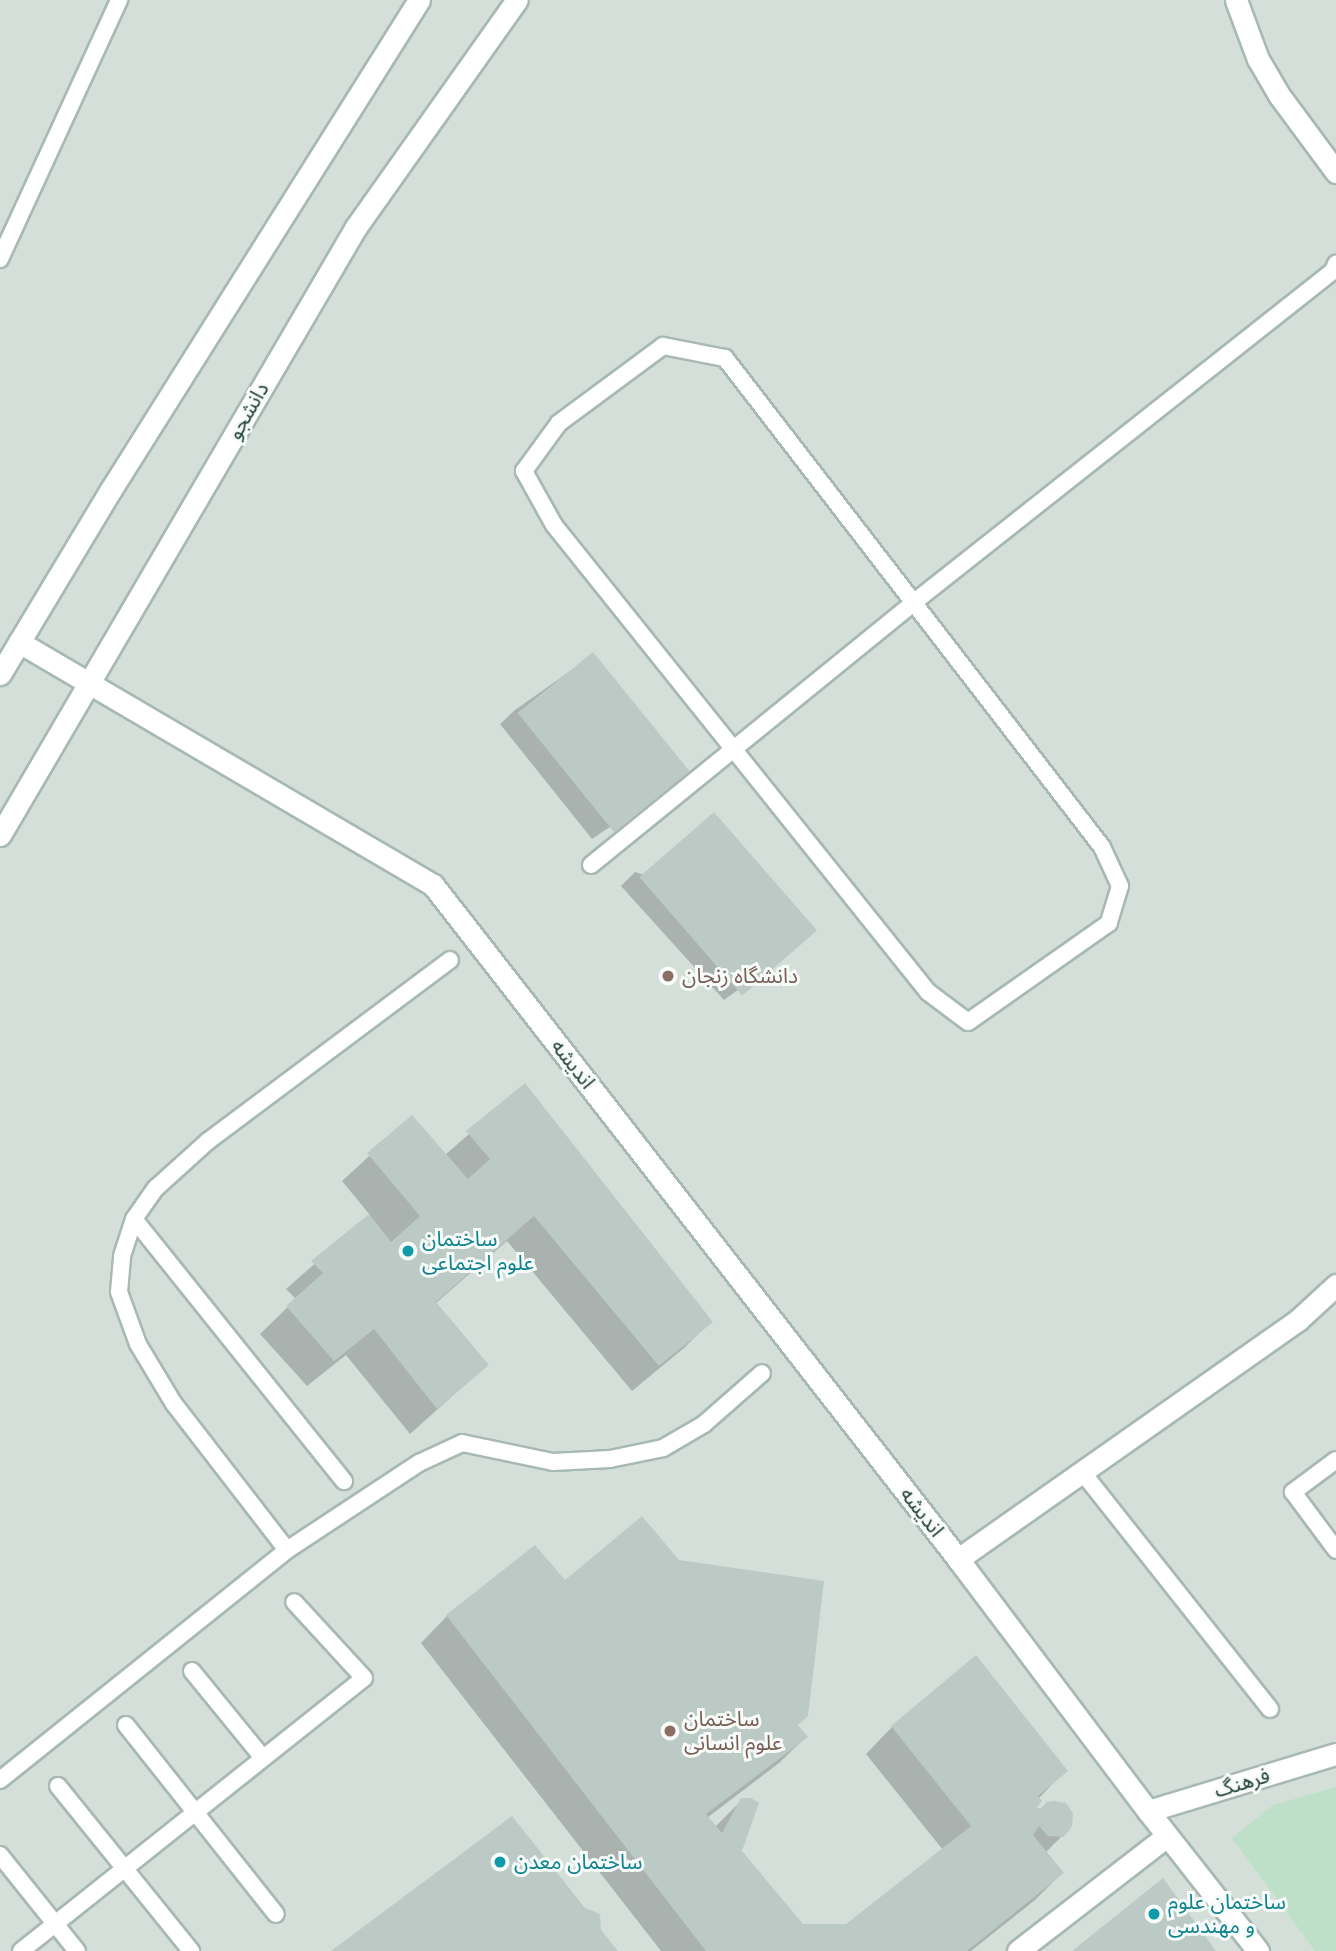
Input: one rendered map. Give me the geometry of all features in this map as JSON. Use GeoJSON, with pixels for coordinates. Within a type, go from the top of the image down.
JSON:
{"type":"FeatureCollection","features":[{"type":"Feature","properties":{"kind":"street"},"geometry":{"type":"LineString","coordinates":[[0,674],[110,491],[419,0]]}},
{"type":"Feature","properties":{"kind":"street","name":"دانشجو"},"geometry":{"type":"LineString","coordinates":[[0,835],[356,227],[517,0]]}},
{"type":"Feature","properties":{"kind":"street"},"geometry":{"type":"LineString","coordinates":[[1236,0],[1258,59],[1279,95],[1336,172]]}},
{"type":"Feature","properties":{"kind":"street","name":"اندیشه"},"geometry":{"type":"LineString","coordinates":[[19,642],[433,885],[958,1559],[1147,1811],[1258,1951]]}},
{"type":"Feature","properties":{"kind":"street"},"geometry":{"type":"LineString","coordinates":[[958,1559],[1298,1320],[1336,1285]]}},
{"type":"Feature","properties":{"kind":"street","name":"فرهنگ"},"geometry":{"type":"LineString","coordinates":[[1147,1811],[1336,1754]]}},
{"type":"Feature","properties":{"kind":"street"},"geometry":{"type":"LineString","coordinates":[[1018,1951],[1167,1836]]}},
{"type":"Feature","properties":{"kind":"lane"},"geometry":{"type":"LineString","coordinates":[[0,259],[119,0]]}},
{"type":"Feature","properties":{"kind":"lane"},"geometry":{"type":"LineString","coordinates":[[591,865],[913,603],[1333,271],[1336,264]]}},
{"type":"Feature","properties":{"kind":"lane"},"geometry":{"type":"LineString","coordinates":[[663,346],[725,358],[1102,848],[1120,886],[1109,923],[968,1022],[928,992],[734,749],[554,525],[524,471],[559,423],[663,346]]}},
{"type":"Feature","properties":{"kind":"lane"},"geometry":{"type":"LineString","coordinates":[[287,1550],[174,1404],[138,1344],[119,1292],[121,1256],[134,1219],[156,1188],[208,1141],[450,960]]}},
{"type":"Feature","properties":{"kind":"lane"},"geometry":{"type":"LineString","coordinates":[[134,1219],[344,1481]]}},
{"type":"Feature","properties":{"kind":"lane"},"geometry":{"type":"LineString","coordinates":[[0,1780],[287,1550],[419,1463],[462,1443],[554,1462],[610,1459],[663,1448],[704,1424],[762,1373]]}},
{"type":"Feature","properties":{"kind":"lane"},"geometry":{"type":"LineString","coordinates":[[1336,1460],[1293,1492],[1336,1550]]}},
{"type":"Feature","properties":{"kind":"lane"},"geometry":{"type":"LineString","coordinates":[[1083,1473],[1270,1709]]}},
{"type":"Feature","properties":{"kind":"lane"},"geometry":{"type":"LineString","coordinates":[[21,1951],[364,1678],[293,1602]]}},
{"type":"Feature","properties":{"kind":"lane"},"geometry":{"type":"LineString","coordinates":[[192,1671],[263,1758]]}},
{"type":"Feature","properties":{"kind":"lane"},"geometry":{"type":"LineString","coordinates":[[126,1725],[197,1811],[276,1914]]}},
{"type":"Feature","properties":{"kind":"lane"},"geometry":{"type":"LineString","coordinates":[[58,1786],[191,1951]]}},
{"type":"Feature","properties":{"kind":"lane"},"geometry":{"type":"LineString","coordinates":[[0,1854],[78,1951]]}},
{"type":"Feature","properties":{"kind":"shaded area","name":"دانشگاه زنجان"},"geometry":{"type":"Polygon","coordinates":[[[0,0],[1336,0],[1336,1951],[0,1951],[0,0]]]}},
{"type":"Feature","properties":{"kind":"green space"},"geometry":{"type":"Polygon","coordinates":[[[1336,1787],[1336,1951],[1315,1951],[1232,1838],[1273,1805],[1336,1787]]]}},
{"type":"Feature","properties":{"kind":"building"},"geometry":{"type":"Polygon","coordinates":[[[593,652],[689,771],[614,832],[518,713],[593,652]]]}},
{"type":"Feature","properties":{"kind":"building"},"geometry":{"type":"Polygon","coordinates":[[[714,812],[817,930],[742,995],[639,877],[714,812]]]}},
{"type":"Feature","properties":{"kind":"building","name":"ساختمان علوم اجتماعی"},"geometry":{"type":"Polygon","coordinates":[[[525,1083],[713,1322],[659,1366],[534,1216],[436,1302],[489,1365],[437,1409],[374,1329],[334,1361],[286,1306],[323,1273],[311,1261],[369,1214],[391,1242],[420,1216],[367,1153],[412,1115],[468,1179],[490,1159],[466,1131],[525,1083]]]}},
{"type":"Feature","properties":{"kind":"building","name":"ساختمان علوم انسانی"},"geometry":{"type":"Polygon","coordinates":[[[642,1516],[679,1560],[824,1581],[808,1716],[798,1725],[808,1737],[706,1814],[722,1833],[741,1798],[751,1798],[759,1803],[742,1851],[803,1924],[846,1924],[971,1826],[891,1726],[976,1655],[1068,1771],[1038,1796],[1042,1801],[1037,1807],[1040,1809],[1047,1802],[1054,1801],[1066,1803],[1073,1813],[1072,1826],[1064,1837],[1048,1836],[1039,1826],[1033,1835],[1064,1873],[967,1951],[706,1951],[446,1615],[535,1545],[565,1580],[642,1516]]]}},
{"type":"Feature","properties":{"kind":"building","name":"ساختمان معدن"},"geometry":{"type":"Polygon","coordinates":[[[512,1816],[585,1908],[600,1914],[601,1930],[618,1951],[331,1951],[512,1816]]]}},
{"type":"Feature","properties":{"kind":"building","name":"ساختمان علوم و مهندسی"},"geometry":{"type":"Polygon","coordinates":[[[1163,1878],[1216,1951],[1072,1951],[1163,1878]]]}},
{"type":"Feature","properties":{"kind":"place","name":"دانشگاه زنجان"},"geometry":{"type":"Point","coordinates":[668,976]}},
{"type":"Feature","properties":{"kind":"place","name":"ساختمان علوم اجتماعی"},"geometry":{"type":"Point","coordinates":[408,1251]}},
{"type":"Feature","properties":{"kind":"place","name":"ساختمان علوم انسانی"},"geometry":{"type":"Point","coordinates":[670,1731]}},
{"type":"Feature","properties":{"kind":"place","name":"ساختمان معدن"},"geometry":{"type":"Point","coordinates":[500,1862]}},
{"type":"Feature","properties":{"kind":"place","name":"ساختمان علوم و مهندسی"},"geometry":{"type":"Point","coordinates":[1154,1914]}}]}
